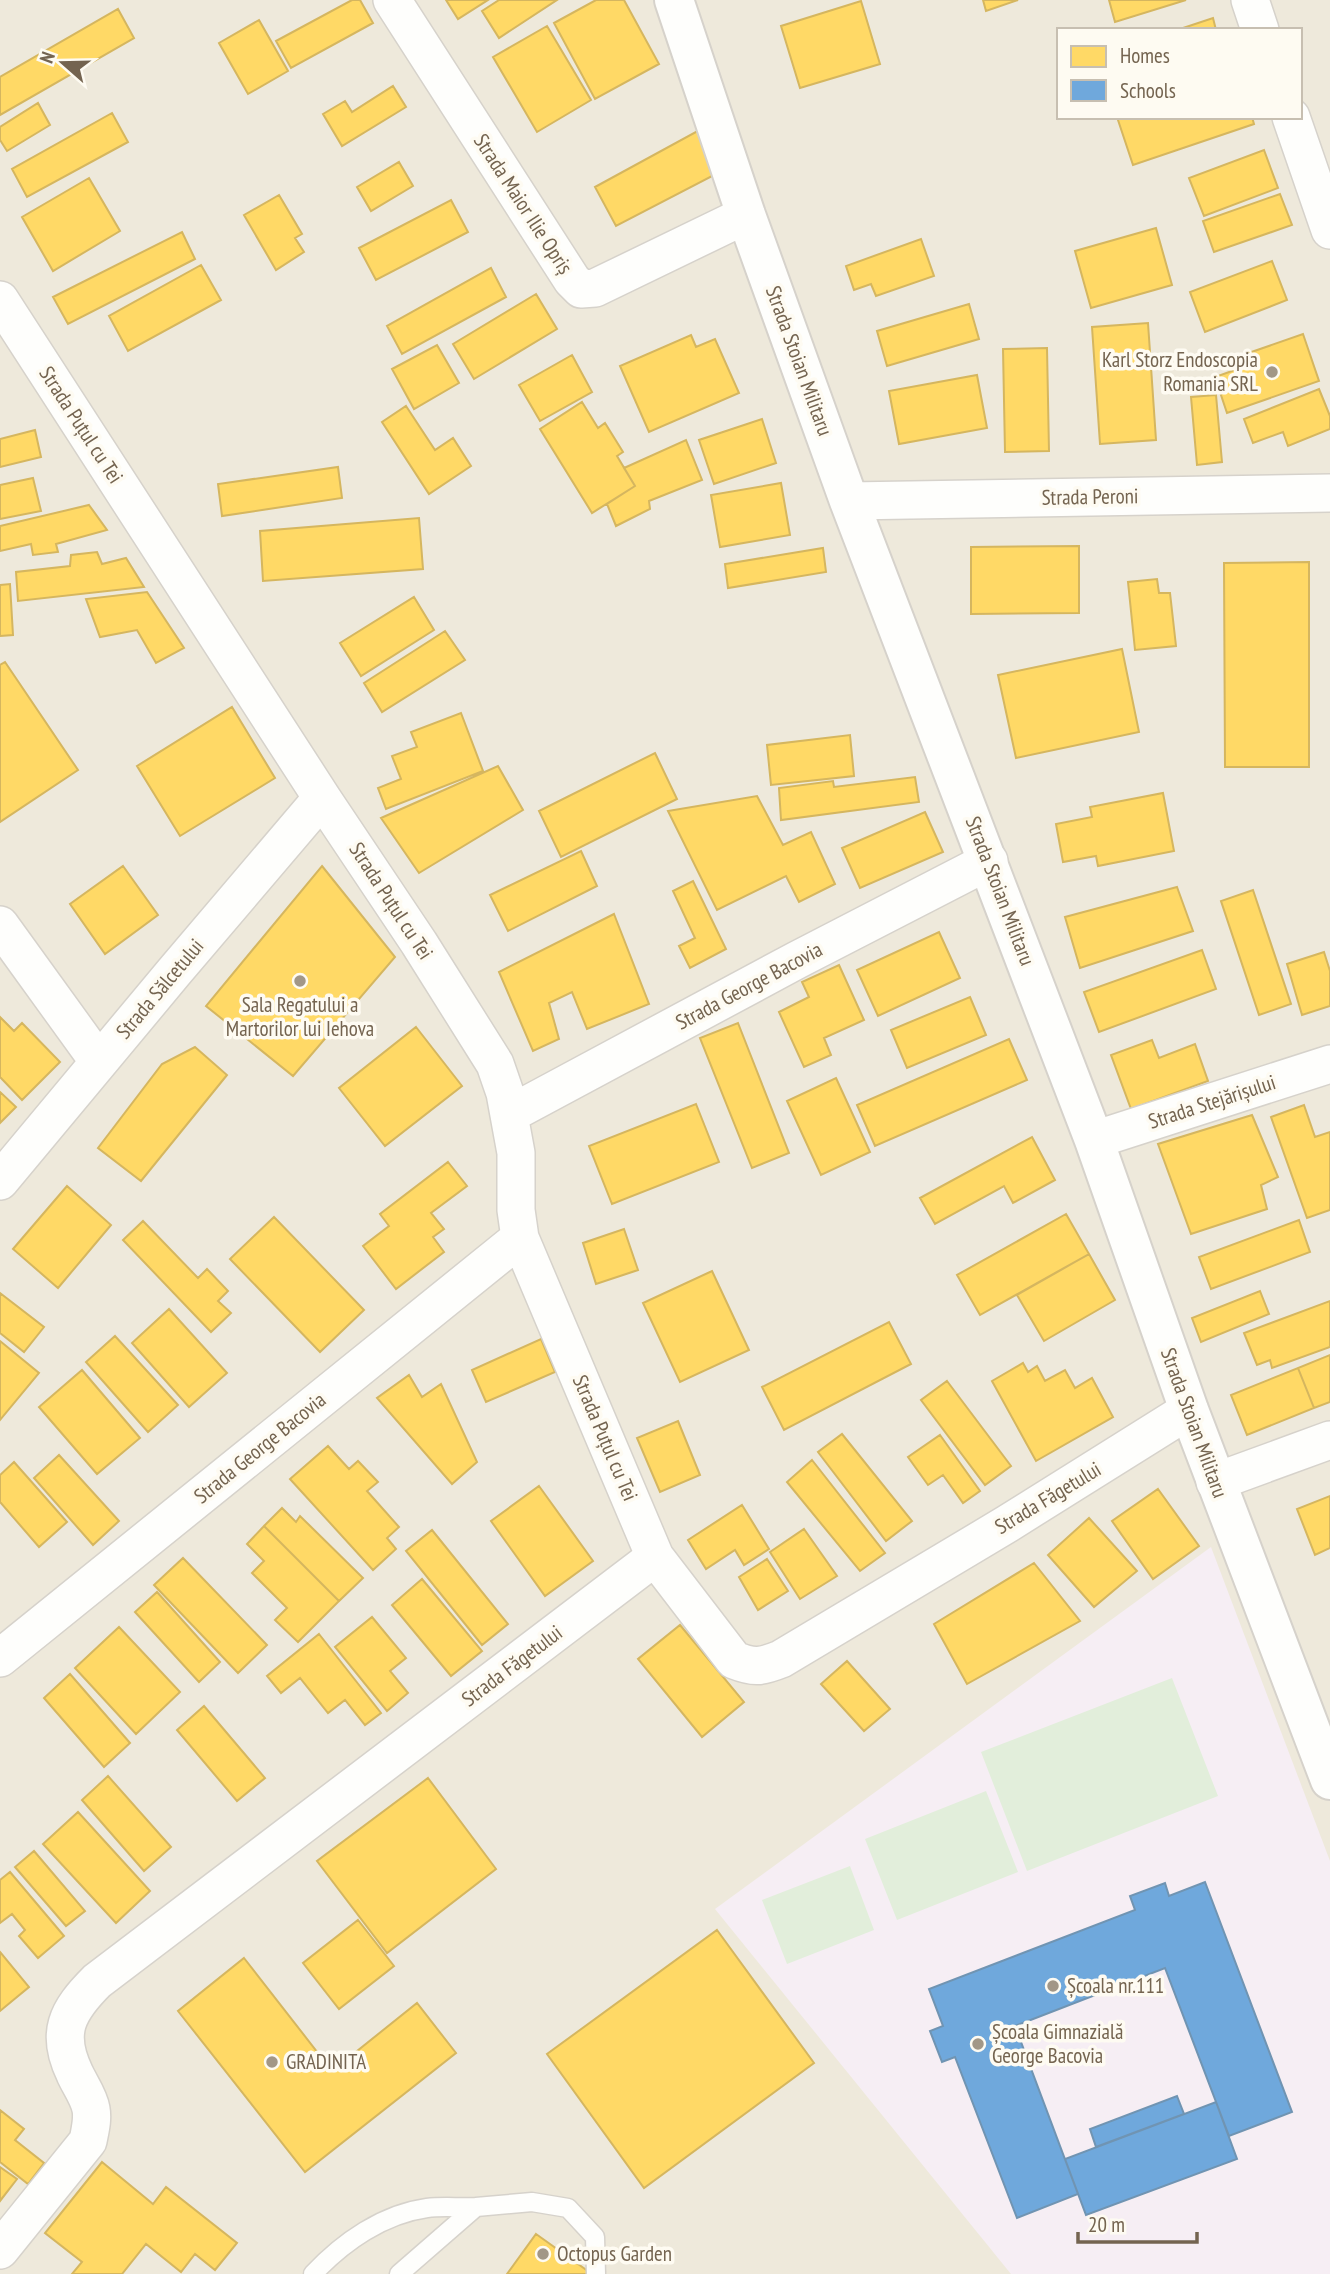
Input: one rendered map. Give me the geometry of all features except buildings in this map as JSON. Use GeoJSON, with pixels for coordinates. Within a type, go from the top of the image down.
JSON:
{"type":"FeatureCollection","features":[{"type":"Feature","properties":{"kind":"street","name":"Strada Maior Ilie Opriș"},"geometry":{"type":"LineString","coordinates":[[392,0],[572,280],[581,289],[595,288],[746,215]]}},
{"type":"Feature","properties":{"kind":"street","name":"Strada Stoian Militaru"},"geometry":{"type":"LineString","coordinates":[[674,0],[746,215],[849,500],[1094,1140],[1215,1482],[1330,1780]]}},
{"type":"Feature","properties":{"kind":"street"},"geometry":{"type":"LineString","coordinates":[[1250,0],[1259,28]]}},
{"type":"Feature","properties":{"kind":"street"},"geometry":{"type":"LineString","coordinates":[[1292,119],[1330,230]]}},
{"type":"Feature","properties":{"kind":"street","name":"Strada Puțul cu Tei"},"geometry":{"type":"LineString","coordinates":[[0,300],[495,1064],[510,1114],[516,1153],[516,1210],[520,1238],[655,1556]]}},
{"type":"Feature","properties":{"kind":"street","name":"Strada Peroni"},"geometry":{"type":"LineString","coordinates":[[849,500],[1330,493]]}},
{"type":"Feature","properties":{"kind":"street","name":"Strada Sălcetului"},"geometry":{"type":"LineString","coordinates":[[0,1181],[322,798]]}},
{"type":"Feature","properties":{"kind":"street","name":"Strada George Bacovia"},"geometry":{"type":"LineString","coordinates":[[510,1114],[797,960],[989,861]]}},
{"type":"Feature","properties":{"kind":"street"},"geometry":{"type":"LineString","coordinates":[[0,925],[99,1062]]}},
{"type":"Feature","properties":{"kind":"street","name":"Strada Stejărișului"},"geometry":{"type":"LineString","coordinates":[[1094,1140],[1330,1064]]}},
{"type":"Feature","properties":{"kind":"street","name":"Strada George Bacovia"},"geometry":{"type":"LineString","coordinates":[[0,1658],[520,1238]]}},
{"type":"Feature","properties":{"kind":"street","name":"Strada Făgetului"},"geometry":{"type":"LineString","coordinates":[[0,2250],[88,2141],[92,2122],[91,2106],[66,2054],[65,2034],[68,2018],[76,2002],[97,1981],[655,1556],[734,1660],[751,1667],[765,1665],[781,1659],[1189,1410]]}},
{"type":"Feature","properties":{"kind":"street"},"geometry":{"type":"LineString","coordinates":[[1215,1482],[1330,1440]]}},
{"type":"Feature","properties":{"kind":"lane"},"geometry":{"type":"LineString","coordinates":[[313,2274],[335,2250],[381,2222],[427,2208],[532,2202],[568,2208],[595,2237],[596,2274]]}},
{"type":"Feature","properties":{"kind":"lane"},"geometry":{"type":"LineString","coordinates":[[399,2274],[476,2207]]}},
{"type":"Feature","properties":{"kind":"shaded area"},"geometry":{"type":"Polygon","coordinates":[[[0,0],[1330,0],[1330,2274],[0,2274],[0,0]]]}},
{"type":"Feature","properties":{"kind":"shaded area","name":"Școala nr.111"},"geometry":{"type":"Polygon","coordinates":[[[1211,1547],[1330,1861],[1330,2274],[1011,2274],[715,1909],[1211,1547]]]}},
{"type":"Feature","properties":{"kind":"green space"},"geometry":{"type":"Polygon","coordinates":[[[1172,1678],[1218,1796],[1027,1871],[981,1752],[1172,1678]]]}},
{"type":"Feature","properties":{"kind":"green space"},"geometry":{"type":"Polygon","coordinates":[[[986,1791],[1018,1872],[897,1920],[865,1839],[986,1791]]]}},
{"type":"Feature","properties":{"kind":"green space"},"geometry":{"type":"Polygon","coordinates":[[[850,1866],[874,1930],[787,1964],[762,1900],[850,1866]]]}},
{"type":"Feature","properties":{"kind":"place","name":"Karl Storz Endoscopia Romania SRL"},"geometry":{"type":"Point","coordinates":[1272,372]}},
{"type":"Feature","properties":{"kind":"place","name":"Sala Regatului a Martorilor lui Iehova"},"geometry":{"type":"Point","coordinates":[300,981]}},
{"type":"Feature","properties":{"kind":"place","name":"Școala nr.111"},"geometry":{"type":"Point","coordinates":[1053,1986]}},
{"type":"Feature","properties":{"kind":"place","name":"Școala Gimnazială George Bacovia"},"geometry":{"type":"Point","coordinates":[978,2044]}},
{"type":"Feature","properties":{"kind":"place","name":"GRADINITA"},"geometry":{"type":"Point","coordinates":[272,2062]}},
{"type":"Feature","properties":{"kind":"place","name":"Octopus Garden"},"geometry":{"type":"Point","coordinates":[543,2254]}}]}
